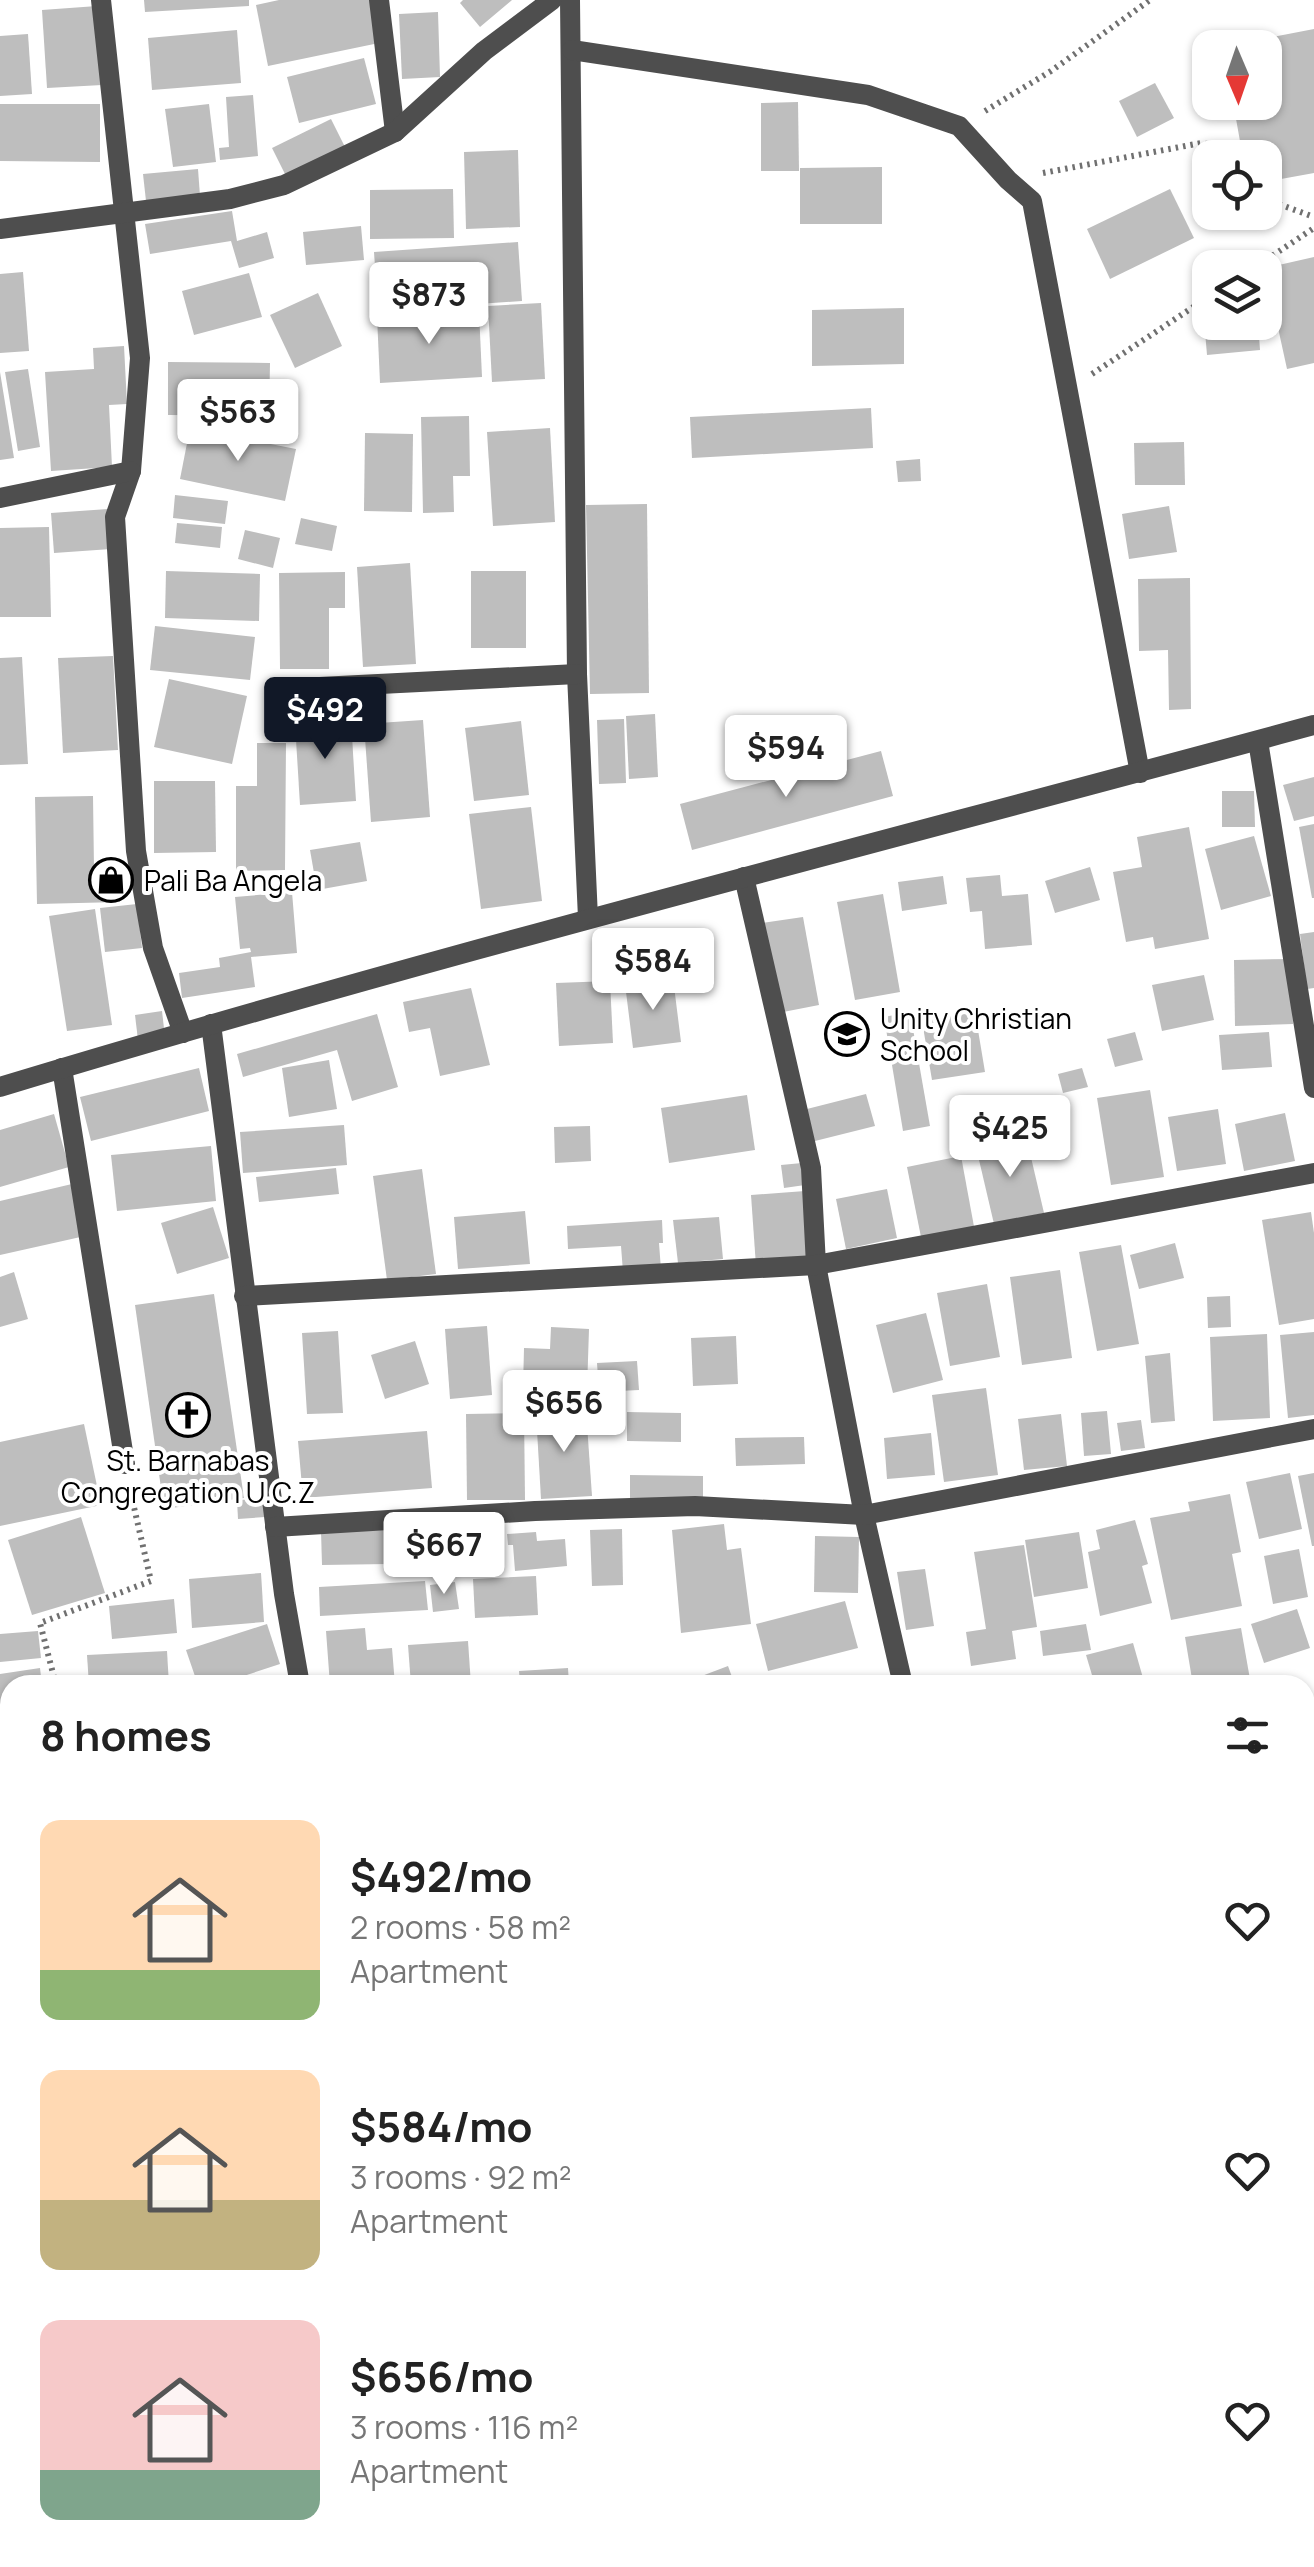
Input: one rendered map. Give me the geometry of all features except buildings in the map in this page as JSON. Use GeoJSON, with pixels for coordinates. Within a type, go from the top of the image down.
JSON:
{"type":"FeatureCollection","features":[{"type":"Feature","properties":{"kind":"street"},"geometry":{"type":"LineString","coordinates":[[100,0],[140,358],[132,471],[115,517],[136,851],[152,948],[183,1033]]}},
{"type":"Feature","properties":{"kind":"street"},"geometry":{"type":"LineString","coordinates":[[379,0],[395,132]]}},
{"type":"Feature","properties":{"kind":"street"},"geometry":{"type":"LineString","coordinates":[[0,228],[230,199],[284,185],[395,132],[484,51],[552,0]]}},
{"type":"Feature","properties":{"kind":"street"},"geometry":{"type":"LineString","coordinates":[[570,0],[577,674],[588,918]]}},
{"type":"Feature","properties":{"kind":"street"},"geometry":{"type":"LineString","coordinates":[[572,50],[868,96],[959,126],[1032,201],[1140,772]]}},
{"type":"Feature","properties":{"kind":"street"},"geometry":{"type":"LineString","coordinates":[[0,498],[132,471]]}},
{"type":"Feature","properties":{"kind":"street"},"geometry":{"type":"LineString","coordinates":[[300,688],[577,674]]}},
{"type":"Feature","properties":{"kind":"street"},"geometry":{"type":"LineString","coordinates":[[0,1088],[588,918],[1314,726]]}},
{"type":"Feature","properties":{"kind":"street"},"geometry":{"type":"LineString","coordinates":[[1258,741],[1314,1088]]}},
{"type":"Feature","properties":{"kind":"street"},"geometry":{"type":"LineString","coordinates":[[744,877],[811,1168],[816,1265],[864,1515],[901,1675]]}},
{"type":"Feature","properties":{"kind":"street"},"geometry":{"type":"LineString","coordinates":[[211,1024],[275,1527],[298,1675]]}},
{"type":"Feature","properties":{"kind":"street"},"geometry":{"type":"LineString","coordinates":[[62,1068],[124,1464]]}},
{"type":"Feature","properties":{"kind":"street"},"geometry":{"type":"LineString","coordinates":[[244,1296],[816,1265],[1314,1173]]}},
{"type":"Feature","properties":{"kind":"street"},"geometry":{"type":"LineString","coordinates":[[275,1527],[535,1510],[695,1506],[864,1515],[1314,1429]]}},
{"type":"Feature","properties":{"kind":"path"},"geometry":{"type":"LineString","coordinates":[[959,126],[1051,70],[1150,0]]}},
{"type":"Feature","properties":{"kind":"path"},"geometry":{"type":"LineString","coordinates":[[1008,180],[1192,145]]}},
{"type":"Feature","properties":{"kind":"path"},"geometry":{"type":"LineString","coordinates":[[1282,205],[1314,216]]}},
{"type":"Feature","properties":{"kind":"path"},"geometry":{"type":"LineString","coordinates":[[1281,250],[1314,228]]}},
{"type":"Feature","properties":{"kind":"path"},"geometry":{"type":"LineString","coordinates":[[1066,391],[1192,308]]}},
{"type":"Feature","properties":{"kind":"path"},"geometry":{"type":"LineString","coordinates":[[53,1675],[40,1623],[151,1581],[124,1464]]}},
{"type":"Feature","properties":{"kind":"place","name":"Pali Ba Angela"},"geometry":{"type":"Point","coordinates":[111,880]}},
{"type":"Feature","properties":{"kind":"place","name":"Unity Christian School"},"geometry":{"type":"Point","coordinates":[847,1034]}},
{"type":"Feature","properties":{"kind":"place","name":"St. Barnabas Congregation U.C.Z"},"geometry":{"type":"Point","coordinates":[188,1415]}}]}
